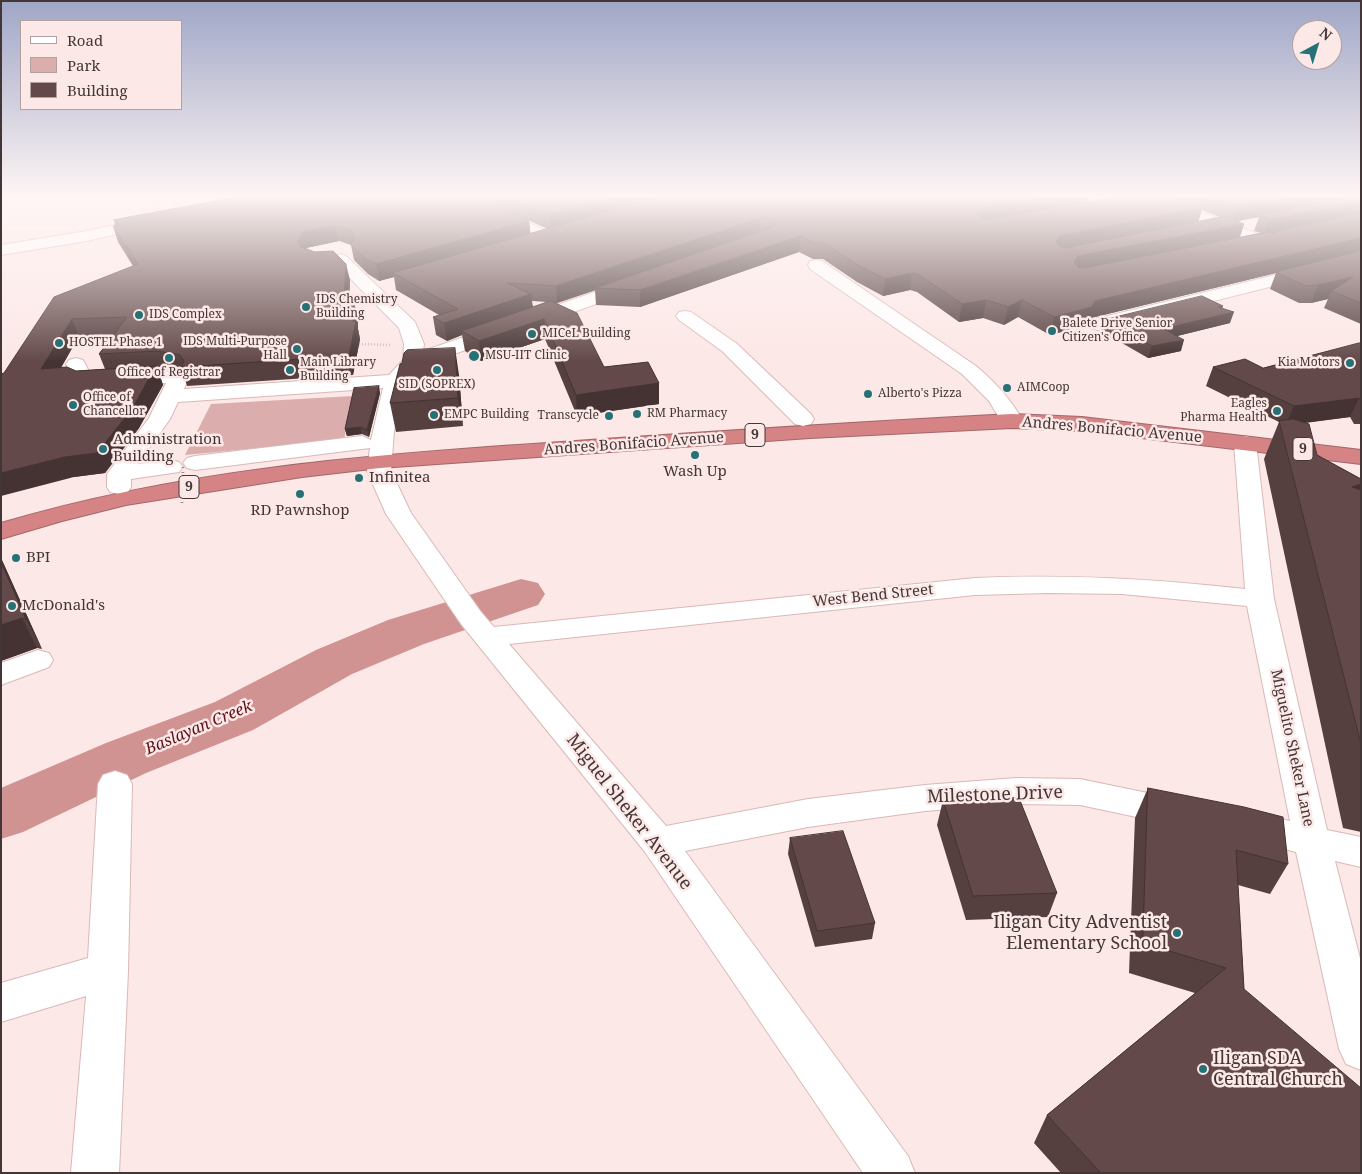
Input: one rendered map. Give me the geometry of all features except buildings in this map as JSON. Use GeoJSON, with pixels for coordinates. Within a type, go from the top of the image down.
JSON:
{"type":"FeatureCollection","features":[{"type":"Feature","properties":{"kind":"highway","name":"Andres Bonifacio Avenue"},"geometry":{"type":"LineString","coordinates":[[1,531],[100,504],[182,488],[302,470],[375,452],[810,432],[1009,414],[1076,410],[1361,442]]}},
{"type":"Feature","properties":{"kind":"highway","name":"Andres Bonifacio Avenue"},"geometry":{"type":"LineString","coordinates":[[1,516],[119,481],[375,452],[678,427],[803,419],[1009,414],[1361,457]]}},
{"type":"Feature","properties":{"kind":"street"},"geometry":{"type":"LineString","coordinates":[[1290,252],[1352,276]]}},
{"type":"Feature","properties":{"kind":"street"},"geometry":{"type":"LineString","coordinates":[[330,256],[381,287],[408,326],[414,344],[413,361]]}},
{"type":"Feature","properties":{"kind":"street"},"geometry":{"type":"LineString","coordinates":[[1098,324],[1326,266],[1361,259]]}},
{"type":"Feature","properties":{"kind":"street"},"geometry":{"type":"LineString","coordinates":[[816,265],[982,380],[1009,414]]}},
{"type":"Feature","properties":{"kind":"street"},"geometry":{"type":"LineString","coordinates":[[171,396],[395,381],[413,361],[648,279]]}},
{"type":"Feature","properties":{"kind":"street"},"geometry":{"type":"LineString","coordinates":[[685,316],[729,347],[803,419]]}},
{"type":"Feature","properties":{"kind":"street"},"geometry":{"type":"LineString","coordinates":[[76,364],[83,382],[178,379],[171,396],[119,481]]}},
{"type":"Feature","properties":{"kind":"street","name":"Miguel Sheker Avenue"},"geometry":{"type":"LineString","coordinates":[[395,381],[383,430],[375,452],[379,471],[399,514],[472,618],[658,842],[890,1173]]}},
{"type":"Feature","properties":{"kind":"street","name":"Miguelito Sheker Lane"},"geometry":{"type":"LineString","coordinates":[[1245,443],[1260,599],[1312,841],[1361,1049]]}},
{"type":"Feature","properties":{"kind":"street"},"geometry":{"type":"LineString","coordinates":[[1318,451],[1330,477]]}},
{"type":"Feature","properties":{"kind":"street"},"geometry":{"type":"LineString","coordinates":[[119,481],[183,465],[375,452]]}},
{"type":"Feature","properties":{"kind":"street","name":"West Bend Street"},"geometry":{"type":"LineString","coordinates":[[472,618],[951,588],[1064,584],[1145,587],[1260,599]]}},
{"type":"Feature","properties":{"kind":"street"},"geometry":{"type":"LineString","coordinates":[[1,675],[38,660]]}},
{"type":"Feature","properties":{"kind":"street"},"geometry":{"type":"LineString","coordinates":[[95,1173],[108,971],[115,784]]}},
{"type":"Feature","properties":{"kind":"street","name":"Milestone Drive"},"geometry":{"type":"LineString","coordinates":[[658,842],[808,813],[925,798],[1016,791],[1080,792],[1233,822],[1361,852]]}},
{"type":"Feature","properties":{"kind":"street"},"geometry":{"type":"LineString","coordinates":[[1,1003],[108,971]]}},
{"type":"Feature","properties":{"kind":"path"},"geometry":{"type":"LineString","coordinates":[[359,344],[397,345]]}},
{"type":"Feature","properties":{"kind":"path"},"geometry":{"type":"LineString","coordinates":[[182,503],[183,465]]}},
{"type":"Feature","properties":{"kind":"green space"},"geometry":{"type":"Polygon","coordinates":[[[353,396],[344,440],[185,455],[211,404],[353,396]]]}},
{"type":"Feature","properties":{"kind":"waterway","name":"Baslayan Creek"},"geometry":{"type":"LineString","coordinates":[[1,815],[126,758],[234,716],[334,662],[406,632],[521,594]]}},
{"type":"Feature","properties":{"kind":"place","name":"IDS Chemistry Building"},"geometry":{"type":"Point","coordinates":[306,307]}},
{"type":"Feature","properties":{"kind":"place","name":"IDS Complex"},"geometry":{"type":"Point","coordinates":[139,315]}},
{"type":"Feature","properties":{"kind":"place","name":"Balete Drive Senior Citizen's Office"},"geometry":{"type":"Point","coordinates":[1052,331]}},
{"type":"Feature","properties":{"kind":"place","name":"MICeL Building"},"geometry":{"type":"Point","coordinates":[532,334]}},
{"type":"Feature","properties":{"kind":"place","name":"HOSTEL Phase 1"},"geometry":{"type":"Point","coordinates":[59,343]}},
{"type":"Feature","properties":{"kind":"place","name":"IDS Multi-Purpose Hall"},"geometry":{"type":"Point","coordinates":[297,349]}},
{"type":"Feature","properties":{"kind":"place","name":"MSU-IIT Clinic"},"geometry":{"type":"Point","coordinates":[474,356]}},
{"type":"Feature","properties":{"kind":"place","name":"Office of Registrar"},"geometry":{"type":"Point","coordinates":[169,358]}},
{"type":"Feature","properties":{"kind":"place","name":"Kia Motors"},"geometry":{"type":"Point","coordinates":[1350,363]}},
{"type":"Feature","properties":{"kind":"place","name":"Main Library Building"},"geometry":{"type":"Point","coordinates":[290,370]}},
{"type":"Feature","properties":{"kind":"place","name":"SID (SOPREX)"},"geometry":{"type":"Point","coordinates":[437,370]}},
{"type":"Feature","properties":{"kind":"place","name":"AIMCoop"},"geometry":{"type":"Point","coordinates":[1007,388]}},
{"type":"Feature","properties":{"kind":"place","name":"Alberto's Pizza"},"geometry":{"type":"Point","coordinates":[868,394]}},
{"type":"Feature","properties":{"kind":"place","name":"Office of Chancellor"},"geometry":{"type":"Point","coordinates":[73,405]}},
{"type":"Feature","properties":{"kind":"place","name":"Eagles Pharma Health"},"geometry":{"type":"Point","coordinates":[1277,411]}},
{"type":"Feature","properties":{"kind":"place","name":"RM Pharmacy"},"geometry":{"type":"Point","coordinates":[637,414]}},
{"type":"Feature","properties":{"kind":"place","name":"EMPC Building"},"geometry":{"type":"Point","coordinates":[434,415]}},
{"type":"Feature","properties":{"kind":"place","name":"Transcycle"},"geometry":{"type":"Point","coordinates":[609,416]}},
{"type":"Feature","properties":{"kind":"place","name":"Administration Building"},"geometry":{"type":"Point","coordinates":[103,449]}},
{"type":"Feature","properties":{"kind":"place","name":"Wash Up"},"geometry":{"type":"Point","coordinates":[695,455]}},
{"type":"Feature","properties":{"kind":"place","name":"Infinitea"},"geometry":{"type":"Point","coordinates":[359,478]}},
{"type":"Feature","properties":{"kind":"place","name":"RD Pawnshop"},"geometry":{"type":"Point","coordinates":[300,494]}},
{"type":"Feature","properties":{"kind":"place","name":"BPI"},"geometry":{"type":"Point","coordinates":[16,558]}},
{"type":"Feature","properties":{"kind":"place","name":"McDonald's"},"geometry":{"type":"Point","coordinates":[12,606]}},
{"type":"Feature","properties":{"kind":"place","name":"Iligan City Adventist Elementary School"},"geometry":{"type":"Point","coordinates":[1177,933]}},
{"type":"Feature","properties":{"kind":"place","name":"Iligan SDA Central Church"},"geometry":{"type":"Point","coordinates":[1203,1069]}}]}
